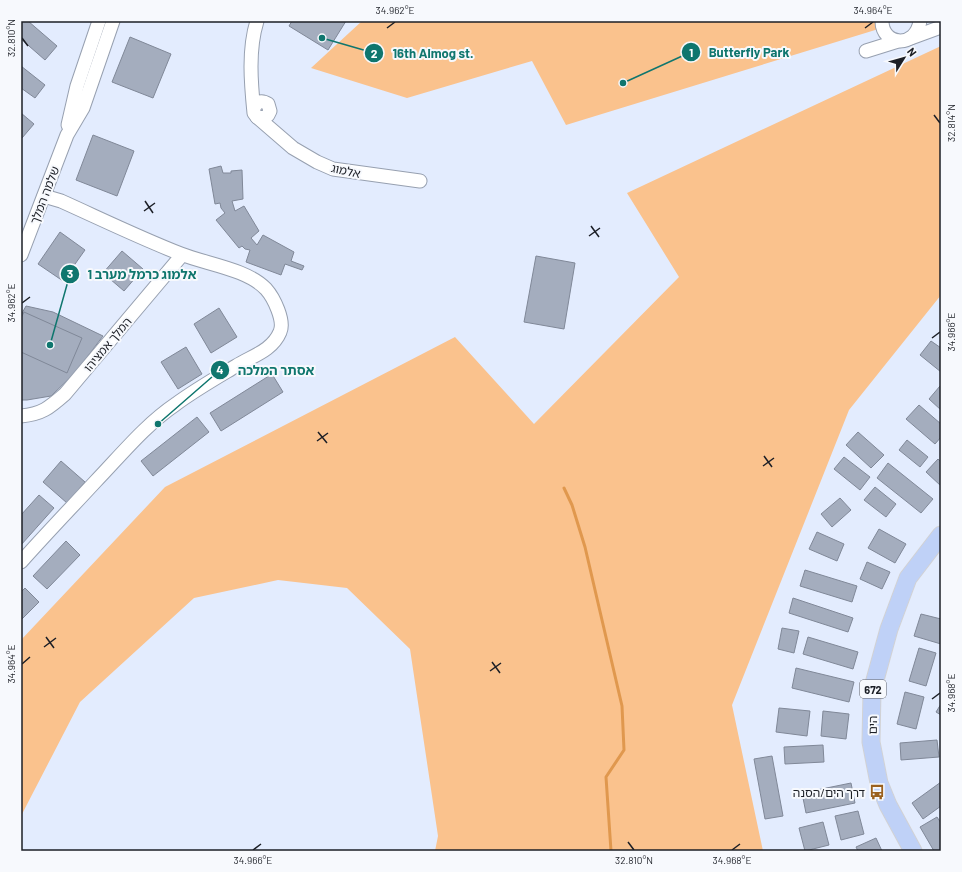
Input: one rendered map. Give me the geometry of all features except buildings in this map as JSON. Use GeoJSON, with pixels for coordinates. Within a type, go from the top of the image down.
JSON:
{"type":"FeatureCollection","features":[{"type":"Feature","properties":{"kind":"main road","name":"הים"},"geometry":{"type":"LineString","coordinates":[[913,851],[888,805],[879,783],[871,742],[872,691],[889,629],[908,578],[941,535]]}},
{"type":"Feature","properties":{"kind":"street","name":"שלמה המלך"},"geometry":{"type":"LineString","coordinates":[[21,255],[26,228],[44,196],[67,135],[76,92],[99,21]]}},
{"type":"Feature","properties":{"kind":"street","name":"שלמה המלך"},"geometry":{"type":"LineString","coordinates":[[67,135],[83,108],[113,21]]}},
{"type":"Feature","properties":{"kind":"street","name":"אלמוג"},"geometry":{"type":"LineString","coordinates":[[257,21],[252,47],[252,76],[256,112],[281,137],[305,156],[333,169],[420,181]]}},
{"type":"Feature","properties":{"kind":"street"},"geometry":{"type":"LineString","coordinates":[[911,38],[916,34],[920,21]]}},
{"type":"Feature","properties":{"kind":"street"},"geometry":{"type":"LineString","coordinates":[[928,21],[941,22]]}},
{"type":"Feature","properties":{"kind":"street"},"geometry":{"type":"LineString","coordinates":[[882,22],[878,35],[866,51],[898,41],[905,41],[941,27]]}},
{"type":"Feature","properties":{"kind":"street"},"geometry":{"type":"LineString","coordinates":[[882,22],[886,34],[898,41]]}},
{"type":"Feature","properties":{"kind":"street","name":"אלמוג"},"geometry":{"type":"LineString","coordinates":[[252,76],[269,107],[281,137]]}},
{"type":"Feature","properties":{"kind":"street"},"geometry":{"type":"LineString","coordinates":[[256,112],[256,104],[260,102],[269,107]]}},
{"type":"Feature","properties":{"kind":"street"},"geometry":{"type":"LineString","coordinates":[[21,562],[133,441],[162,414],[239,364],[261,353],[273,343],[281,331],[281,316],[275,303],[267,290],[256,280],[182,255],[61,201],[44,196]]}},
{"type":"Feature","properties":{"kind":"street","name":"המלך אמציהו"},"geometry":{"type":"LineString","coordinates":[[21,416],[36,415],[50,407],[65,394],[182,255]]}},
{"type":"Feature","properties":{"kind":"shaded area"},"geometry":{"type":"Polygon","coordinates":[[[362,21],[883,21],[885,27],[566,125],[532,61],[407,98],[311,68],[362,21]]]}},
{"type":"Feature","properties":{"kind":"shaded area"},"geometry":{"type":"Polygon","coordinates":[[[941,46],[941,295],[849,410],[732,705],[763,851],[435,851],[438,836],[410,649],[347,588],[278,580],[194,598],[80,702],[21,816],[21,640],[165,487],[455,337],[534,424],[679,277],[627,193],[941,46]]]}},
{"type":"Feature","properties":{"kind":"waterway"},"geometry":{"type":"LineString","coordinates":[[564,488],[572,505],[585,547],[622,706],[624,750],[606,777],[611,851]]}},
{"type":"Feature","properties":{"kind":"place","name":"16th Almog st."},"geometry":{"type":"Point","coordinates":[322,38]}},
{"type":"Feature","properties":{"kind":"place","name":"Butterfly Park"},"geometry":{"type":"Point","coordinates":[623,83]}},
{"type":"Feature","properties":{"kind":"place","name":"אלמוג כרמל מערב 1"},"geometry":{"type":"Point","coordinates":[50,345]}},
{"type":"Feature","properties":{"kind":"place","name":"אסתר המלכה"},"geometry":{"type":"Point","coordinates":[158,424]}},
{"type":"Feature","properties":{"kind":"place","name":"דרך הים/הסנה"},"geometry":{"type":"Point","coordinates":[877,792]}}]}
